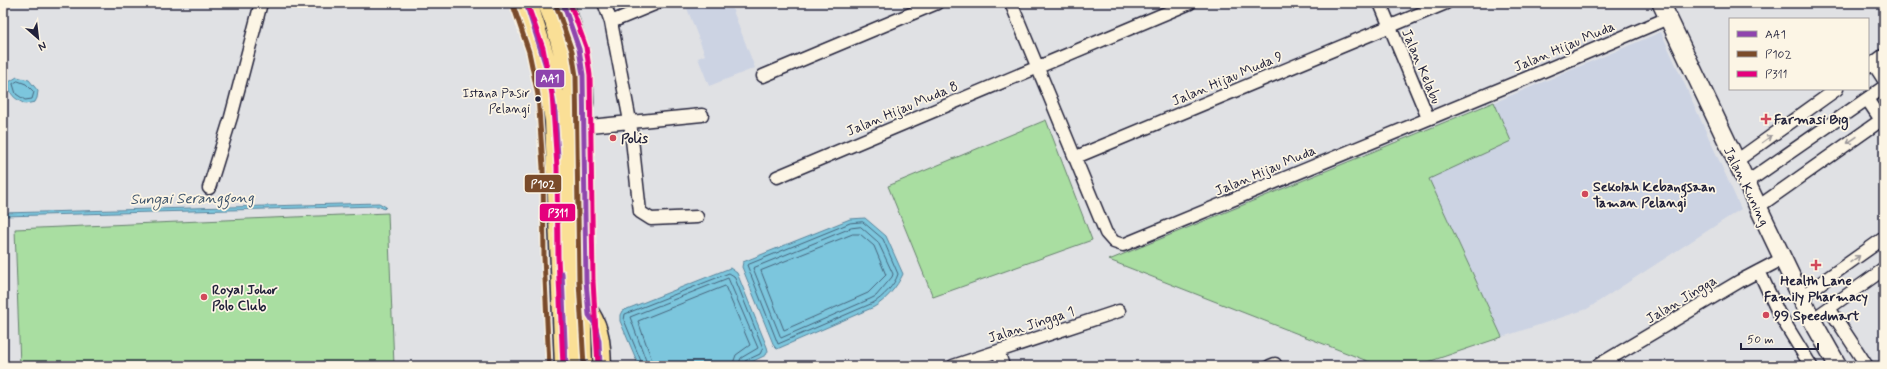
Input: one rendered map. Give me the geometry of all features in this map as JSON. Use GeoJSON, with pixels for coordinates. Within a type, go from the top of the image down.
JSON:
{"type":"FeatureCollection","features":[{"type":"Feature","properties":{"kind":"highway"},"geometry":{"type":"LineString","coordinates":[[526,3],[547,68],[556,120],[566,366]]}},
{"type":"Feature","properties":{"kind":"highway"},"geometry":{"type":"LineString","coordinates":[[549,3],[556,21],[573,82],[581,366]]}},
{"type":"Feature","properties":{"kind":"highway"},"geometry":{"type":"LineString","coordinates":[[589,315],[595,324],[599,342],[600,366]]}},
{"type":"Feature","properties":{"kind":"main road"},"geometry":{"type":"LineString","coordinates":[[520,3],[536,50],[545,94],[548,129],[556,366]]}},
{"type":"Feature","properties":{"kind":"main road"},"geometry":{"type":"LineString","coordinates":[[563,3],[579,49],[583,75],[586,282],[591,366]]}},
{"type":"Feature","properties":{"kind":"street"},"geometry":{"type":"LineString","coordinates":[[209,188],[231,117],[261,3]]}},
{"type":"Feature","properties":{"kind":"street"},"geometry":{"type":"LineString","coordinates":[[604,3],[611,22],[630,121],[640,212],[651,219],[697,217]]}},
{"type":"Feature","properties":{"kind":"street"},"geometry":{"type":"LineString","coordinates":[[611,22],[657,3]]}},
{"type":"Feature","properties":{"kind":"street"},"geometry":{"type":"LineString","coordinates":[[764,76],[937,3]]}},
{"type":"Feature","properties":{"kind":"street","name":"Jalan Hijau Muda"},"geometry":{"type":"LineString","coordinates":[[1011,3],[1076,157],[1106,233],[1114,242],[1123,245],[1428,118],[1665,10]]}},
{"type":"Feature","properties":{"kind":"street","name":"Jalan Hijau Muda 8"},"geometry":{"type":"LineString","coordinates":[[777,177],[1190,3]]}},
{"type":"Feature","properties":{"kind":"street","name":"Jalan Kelabu"},"geometry":{"type":"LineString","coordinates":[[1380,3],[1428,118]]}},
{"type":"Feature","properties":{"kind":"street","name":"Jalan Hijau Muda 9"},"geometry":{"type":"LineString","coordinates":[[1076,157],[1446,3]]}},
{"type":"Feature","properties":{"kind":"street","name":"Jalan Kuning"},"geometry":{"type":"LineString","coordinates":[[1665,10],[1782,259],[1812,320],[1838,366]]}},
{"type":"Feature","properties":{"kind":"street"},"geometry":{"type":"LineString","coordinates":[[1884,55],[1870,65],[1884,80]]}},
{"type":"Feature","properties":{"kind":"street"},"geometry":{"type":"LineString","coordinates":[[1746,183],[1884,87]]}},
{"type":"Feature","properties":{"kind":"street"},"geometry":{"type":"LineString","coordinates":[[1736,162],[1836,90]]}},
{"type":"Feature","properties":{"kind":"street"},"geometry":{"type":"LineString","coordinates":[[1758,207],[1883,119],[1867,99]]}},
{"type":"Feature","properties":{"kind":"street"},"geometry":{"type":"LineString","coordinates":[[548,129],[702,115]]}},
{"type":"Feature","properties":{"kind":"street"},"geometry":{"type":"LineString","coordinates":[[1801,297],[1884,238]]}},
{"type":"Feature","properties":{"kind":"street","name":"Jalan Jingga"},"geometry":{"type":"LineString","coordinates":[[1597,366],[1782,259]]}},
{"type":"Feature","properties":{"kind":"street"},"geometry":{"type":"LineString","coordinates":[[1812,320],[1884,270]]}},
{"type":"Feature","properties":{"kind":"street"},"geometry":{"type":"LineString","coordinates":[[1759,271],[1778,312],[1811,366]]}},
{"type":"Feature","properties":{"kind":"street"},"geometry":{"type":"LineString","coordinates":[[1829,308],[1867,366]]}},
{"type":"Feature","properties":{"kind":"street","name":"Jalan Jingga 1"},"geometry":{"type":"LineString","coordinates":[[953,366],[1119,311]]}},
{"type":"Feature","properties":{"kind":"street"},"geometry":{"type":"LineString","coordinates":[[998,351],[1003,366]]}},
{"type":"Feature","properties":{"kind":"shaded area"},"geometry":{"type":"Polygon","coordinates":[[[685,3],[730,3],[755,68],[709,86],[698,58],[705,55],[685,3]]]}},
{"type":"Feature","properties":{"kind":"shaded area","name":"Sekolah Kebangsaan Taman Pelangi"},"geometry":{"type":"Polygon","coordinates":[[[1661,32],[1741,209],[1587,309],[1502,337],[1410,138],[1661,32]]]}},
{"type":"Feature","properties":{"kind":"green space"},"geometry":{"type":"Polygon","coordinates":[[[1494,102],[1511,141],[1429,179],[1502,337],[1416,366],[1380,366],[1109,260],[1494,102]]]}},
{"type":"Feature","properties":{"kind":"green space"},"geometry":{"type":"Polygon","coordinates":[[[1046,120],[1092,240],[933,297],[888,186],[1046,120]]]}},
{"type":"Feature","properties":{"kind":"green space","name":"Royal Johor Polo Club"},"geometry":{"type":"Polygon","coordinates":[[[388,213],[394,366],[20,366],[15,229],[388,213]]]}},
{"type":"Feature","properties":{"kind":"water"},"geometry":{"type":"Polygon","coordinates":[[[17,77],[29,80],[38,91],[35,102],[25,104],[13,96],[10,90],[9,82],[17,77]]]}},
{"type":"Feature","properties":{"kind":"water"},"geometry":{"type":"Polygon","coordinates":[[[379,203],[386,207],[384,209],[379,206],[3,216],[3,213],[379,203]]]}},
{"type":"Feature","properties":{"kind":"water"},"geometry":{"type":"Polygon","coordinates":[[[865,218],[886,236],[903,274],[898,284],[887,297],[874,307],[777,349],[774,346],[742,267],[743,262],[850,219],[865,218]]]}},
{"type":"Feature","properties":{"kind":"water"},"geometry":{"type":"Polygon","coordinates":[[[730,268],[737,273],[767,347],[768,351],[766,355],[743,366],[639,366],[620,321],[622,311],[730,268]]]}},
{"type":"Feature","properties":{"kind":"transit line","name":"AA1"},"geometry":{"type":"LineString","coordinates":[[526,3],[550,79],[555,112],[558,157]]}},
{"type":"Feature","properties":{"kind":"transit line","name":"P311"},"geometry":{"type":"LineString","coordinates":[[527,3],[543,48],[552,94],[557,167],[558,257],[563,366]]}},
{"type":"Feature","properties":{"kind":"transit line","name":"AA1"},"geometry":{"type":"LineString","coordinates":[[563,3],[579,49],[583,75],[586,281],[589,315],[595,324],[599,341],[600,366]]}},
{"type":"Feature","properties":{"kind":"transit line","name":"P311"},"geometry":{"type":"LineString","coordinates":[[570,3],[586,47],[590,75],[593,281],[598,366]]}},
{"type":"Feature","properties":{"kind":"transit line","name":"P102"},"geometry":{"type":"LineString","coordinates":[[513,5],[529,52],[538,95],[543,167],[544,257],[549,366]]}},
{"type":"Feature","properties":{"kind":"transit line","name":"P102"},"geometry":{"type":"LineString","coordinates":[[556,5],[572,51],[576,76],[579,281],[584,366]]}},
{"type":"Feature","properties":{"kind":"transit line","name":"AA1"},"geometry":{"type":"LineString","coordinates":[[562,273],[566,366]]}},
{"type":"Feature","properties":{"kind":"place","name":"Istana Pasir Pelangi"},"geometry":{"type":"Point","coordinates":[538,99]}},
{"type":"Feature","properties":{"kind":"place","name":"Farmasi Big"},"geometry":{"type":"Point","coordinates":[1766,119]}},
{"type":"Feature","properties":{"kind":"place","name":"Polis"},"geometry":{"type":"Point","coordinates":[613,138]}},
{"type":"Feature","properties":{"kind":"place","name":"Sekolah Kebangsaan Taman Pelangi"},"geometry":{"type":"Point","coordinates":[1585,194]}},
{"type":"Feature","properties":{"kind":"place","name":"Health Lane Family Pharmacy"},"geometry":{"type":"Point","coordinates":[1816,265]}},
{"type":"Feature","properties":{"kind":"place","name":"Royal Johor Polo Club"},"geometry":{"type":"Point","coordinates":[204,297]}},
{"type":"Feature","properties":{"kind":"place","name":"99 Speedmart"},"geometry":{"type":"Point","coordinates":[1766,315]}},
{"type":"Feature","properties":{"kind":"water label","name":"Sungai Seranggong"},"geometry":{"type":"Point","coordinates":[192,198]}}]}
